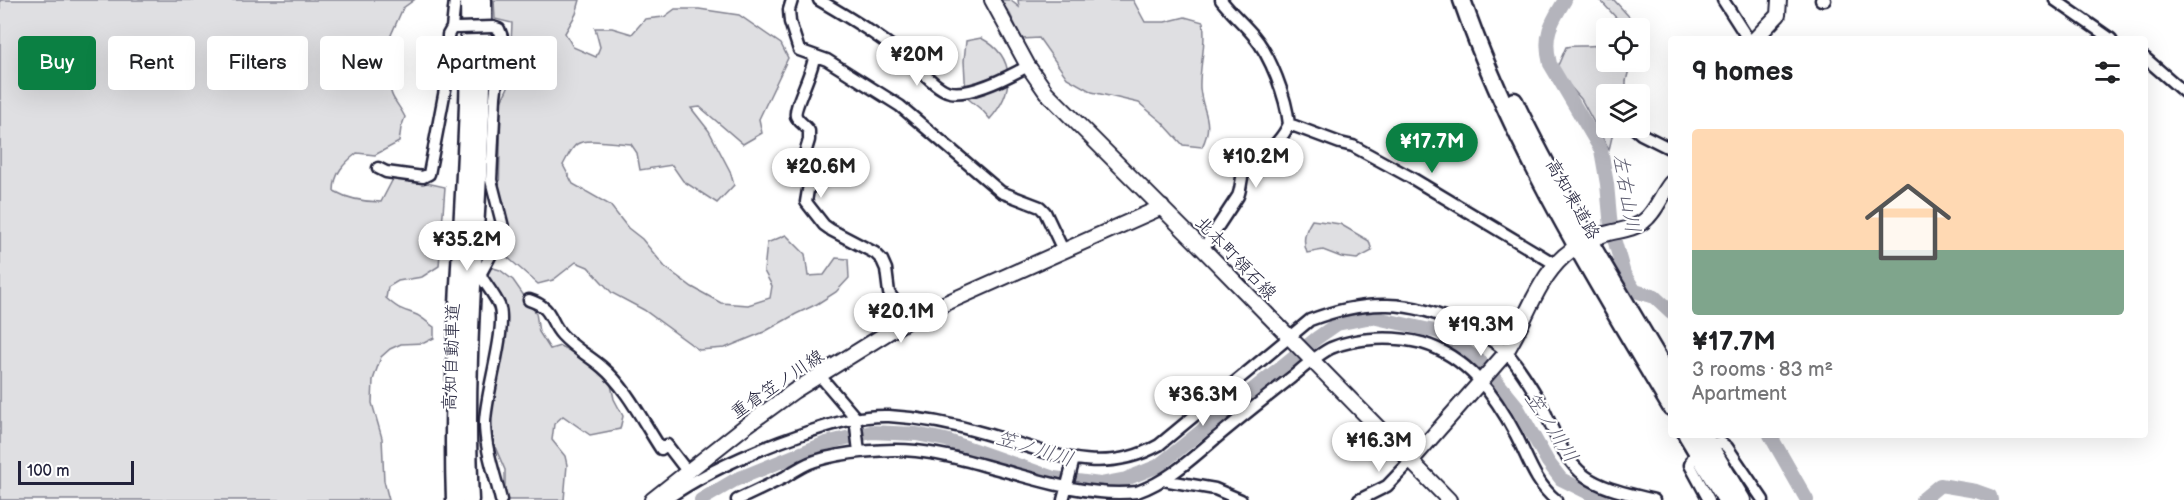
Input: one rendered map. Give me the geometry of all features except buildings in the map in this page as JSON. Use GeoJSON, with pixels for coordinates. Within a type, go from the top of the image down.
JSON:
{"type":"FeatureCollection","features":[{"type":"Feature","properties":{"kind":"highway","name":"高知自動車道"},"geometry":{"type":"LineString","coordinates":[[469,0],[469,216],[472,297],[468,415],[470,500]]}},
{"type":"Feature","properties":{"kind":"highway","name":"高知自動車道"},"geometry":{"type":"LineString","coordinates":[[455,500],[459,281],[482,115],[483,0]]}},
{"type":"Feature","properties":{"kind":"highway","name":"高知東道路"},"geometry":{"type":"LineString","coordinates":[[1462,0],[1489,72],[1522,146],[1547,194],[1590,241],[1668,401]]}},
{"type":"Feature","properties":{"kind":"highway","name":"高知東道路"},"geometry":{"type":"LineString","coordinates":[[1473,0],[1499,70],[1532,139],[1668,375]]}},
{"type":"Feature","properties":{"kind":"highway"},"geometry":{"type":"LineString","coordinates":[[1703,444],[1726,500]]}},
{"type":"Feature","properties":{"kind":"highway"},"geometry":{"type":"LineString","coordinates":[[1703,444],[1742,500]]}},
{"type":"Feature","properties":{"kind":"main road","name":"北本町領石線"},"geometry":{"type":"LineString","coordinates":[[992,0],[1028,66],[1053,100],[1162,207],[1449,500]]}},
{"type":"Feature","properties":{"kind":"main road"},"geometry":{"type":"LineString","coordinates":[[1758,36],[1778,15],[1779,0]]}},
{"type":"Feature","properties":{"kind":"main road"},"geometry":{"type":"LineString","coordinates":[[1411,461],[1505,353],[1539,288],[1555,264],[1590,241],[1633,228],[1645,221],[1668,188]]}},
{"type":"Feature","properties":{"kind":"main road","name":"重倉笠ノ川線"},"geometry":{"type":"LineString","coordinates":[[659,499],[687,471],[794,391],[908,320],[1162,207]]}},
{"type":"Feature","properties":{"kind":"street"},"geometry":{"type":"LineString","coordinates":[[455,0],[455,28]]}},
{"type":"Feature","properties":{"kind":"street"},"geometry":{"type":"LineString","coordinates":[[792,0],[789,10],[790,22],[799,50],[826,60],[900,106],[1001,192],[1040,207],[1045,212],[1063,250]]}},
{"type":"Feature","properties":{"kind":"street"},"geometry":{"type":"LineString","coordinates":[[819,0],[873,32],[932,82],[950,92],[971,90],[994,83],[1028,66]]}},
{"type":"Feature","properties":{"kind":"street"},"geometry":{"type":"LineString","coordinates":[[1203,249],[1238,196],[1244,171],[1250,163],[1281,137],[1289,124],[1278,84],[1262,48],[1221,0]]}},
{"type":"Feature","properties":{"kind":"street"},"geometry":{"type":"LineString","coordinates":[[1723,0],[1746,36]]}},
{"type":"Feature","properties":{"kind":"street"},"geometry":{"type":"LineString","coordinates":[[2055,0],[2107,36]]}},
{"type":"Feature","properties":{"kind":"street"},"geometry":{"type":"LineString","coordinates":[[378,168],[386,172],[423,177],[429,174],[448,74],[448,35],[455,28],[494,27],[499,29],[502,37],[495,97],[491,180],[503,227],[502,234],[481,273],[501,312],[498,344],[487,396],[485,423],[486,445],[501,500]]}},
{"type":"Feature","properties":{"kind":"street"},"geometry":{"type":"LineString","coordinates":[[813,57],[807,84],[796,109],[796,116],[809,131],[809,140],[803,160],[817,173],[808,190],[806,202],[831,230],[875,253],[882,260],[886,269],[889,293],[908,320]]}},
{"type":"Feature","properties":{"kind":"street"},"geometry":{"type":"LineString","coordinates":[[2148,61],[2184,92]]}},
{"type":"Feature","properties":{"kind":"street"},"geometry":{"type":"LineString","coordinates":[[1289,124],[1353,146],[1420,183],[1555,264]]}},
{"type":"Feature","properties":{"kind":"street"},"geometry":{"type":"LineString","coordinates":[[1649,138],[1668,148]]}},
{"type":"Feature","properties":{"kind":"street"},"geometry":{"type":"LineString","coordinates":[[529,300],[540,303],[550,314],[556,328],[574,348],[602,367],[622,389],[661,450],[667,445],[687,471]]}},
{"type":"Feature","properties":{"kind":"street"},"geometry":{"type":"LineString","coordinates":[[659,499],[767,445],[855,419],[903,417],[946,424],[1073,461],[1118,461],[1144,454],[1159,445],[1310,320],[1334,311],[1389,305],[1421,308],[1450,318],[1479,333],[1505,353],[1539,401],[1562,450],[1576,468],[1599,484],[1654,500]]}},
{"type":"Feature","properties":{"kind":"street"},"geometry":{"type":"LineString","coordinates":[[737,500],[813,461],[859,451],[914,450],[958,458],[1065,494],[1116,496],[1135,492],[1163,480],[1188,462],[1311,360],[1329,349],[1349,342],[1390,340],[1420,342],[1439,349],[1471,370],[1482,381],[1516,434],[1543,488],[1556,500]]}},
{"type":"Feature","properties":{"kind":"street"},"geometry":{"type":"LineString","coordinates":[[820,376],[855,419],[859,451]]}},
{"type":"Feature","properties":{"kind":"street"},"geometry":{"type":"LineString","coordinates":[[1709,500],[1690,465],[1692,457],[1703,444],[1720,442],[1727,447],[1763,500]]}},
{"type":"Feature","properties":{"kind":"street"},"geometry":{"type":"LineString","coordinates":[[1065,494],[1073,461]]}},
{"type":"Feature","properties":{"kind":"street"},"geometry":{"type":"LineString","coordinates":[[1359,500],[1387,486],[1411,461]]}},
{"type":"Feature","properties":{"kind":"street"},"geometry":{"type":"LineString","coordinates":[[1163,480],[1215,489],[1241,500]]}},
{"type":"Feature","properties":{"kind":"shaded area"},"geometry":{"type":"Polygon","coordinates":[[[0,0],[414,0],[403,8],[391,36],[320,36],[320,90],[391,90],[394,100],[405,117],[399,142],[375,155],[357,153],[340,170],[334,191],[357,200],[381,202],[393,179],[409,179],[445,187],[439,266],[422,277],[398,281],[388,287],[386,298],[434,327],[434,338],[424,343],[401,344],[390,349],[381,357],[373,380],[372,403],[382,438],[384,481],[389,500],[0,500],[0,0]]]}},
{"type":"Feature","properties":{"kind":"shaded area"},"geometry":{"type":"Polygon","coordinates":[[[494,0],[580,0],[576,14],[565,33],[573,47],[596,57],[600,47],[595,28],[612,28],[632,34],[645,19],[664,17],[675,9],[699,9],[739,15],[781,44],[788,58],[759,119],[762,133],[743,144],[700,107],[691,108],[709,131],[730,171],[734,185],[717,203],[683,181],[672,165],[640,170],[637,153],[631,144],[582,142],[573,148],[563,165],[573,184],[610,205],[665,267],[692,287],[721,303],[748,305],[770,298],[772,286],[764,271],[767,243],[786,235],[805,254],[808,276],[824,275],[836,258],[848,259],[849,278],[836,292],[764,332],[725,348],[699,350],[644,310],[612,293],[588,267],[576,262],[553,280],[538,284],[498,249],[501,102],[507,90],[557,90],[557,36],[511,36],[512,23],[495,19],[494,0]]]}},
{"type":"Feature","properties":{"kind":"shaded area"},"geometry":{"type":"Polygon","coordinates":[[[999,0],[1010,0],[1019,7],[1018,0],[1133,0],[1145,22],[1165,22],[1185,17],[1203,22],[1200,88],[1208,123],[1202,147],[1183,145],[1162,122],[1139,103],[1092,92],[1067,78],[1039,38],[1022,39],[1010,14],[999,0]]]}},
{"type":"Feature","properties":{"kind":"shaded area"},"geometry":{"type":"Polygon","coordinates":[[[1600,0],[1614,0],[1630,18],[1616,18],[1600,0]]]}},
{"type":"Feature","properties":{"kind":"shaded area"},"geometry":{"type":"Polygon","coordinates":[[[981,38],[1001,55],[1008,76],[1004,98],[990,119],[966,97],[964,61],[966,41],[981,38]]]}},
{"type":"Feature","properties":{"kind":"shaded area"},"geometry":{"type":"Polygon","coordinates":[[[1596,45],[1596,72],[1628,72],[1626,84],[1596,84],[1596,126],[1581,99],[1556,70],[1566,47],[1596,45]]]}},
{"type":"Feature","properties":{"kind":"shaded area"},"geometry":{"type":"Polygon","coordinates":[[[1602,138],[1612,138],[1609,150],[1602,138]]]}},
{"type":"Feature","properties":{"kind":"shaded area"},"geometry":{"type":"Polygon","coordinates":[[[1312,220],[1340,224],[1369,241],[1372,251],[1357,259],[1341,257],[1323,250],[1307,253],[1305,236],[1312,220]]]}},
{"type":"Feature","properties":{"kind":"shaded area"},"geometry":{"type":"Polygon","coordinates":[[[490,267],[500,270],[513,280],[536,313],[539,332],[550,349],[560,346],[593,362],[609,375],[614,399],[623,416],[620,429],[590,435],[563,416],[554,424],[552,440],[565,456],[567,465],[564,500],[505,500],[505,470],[492,440],[488,420],[501,330],[486,274],[490,267]]]}},
{"type":"Feature","properties":{"kind":"waterway","name":"左右山川"},"geometry":{"type":"LineString","coordinates":[[1565,0],[1549,30],[1547,46],[1550,64],[1601,150],[1611,228],[1624,274],[1635,291],[1655,297],[1668,309]]}},
{"type":"Feature","properties":{"kind":"waterway","name":"笠ノ川川"},"geometry":{"type":"LineString","coordinates":[[701,500],[735,480],[826,443],[871,432],[916,434],[946,440],[1054,478],[1100,484],[1126,479],[1158,466],[1337,324],[1372,317],[1439,332],[1480,361],[1516,405],[1548,462],[1561,479],[1603,500]]}},
{"type":"Feature","properties":{"kind":"waterway","name":"左右山川"},"geometry":{"type":"LineString","coordinates":[[1772,438],[1807,500]]}},
{"type":"Feature","properties":{"kind":"waterway","name":"笠ノ川川"},"geometry":{"type":"LineString","coordinates":[[1922,500],[1940,485],[1976,491],[1990,496],[1991,500]]}}]}
